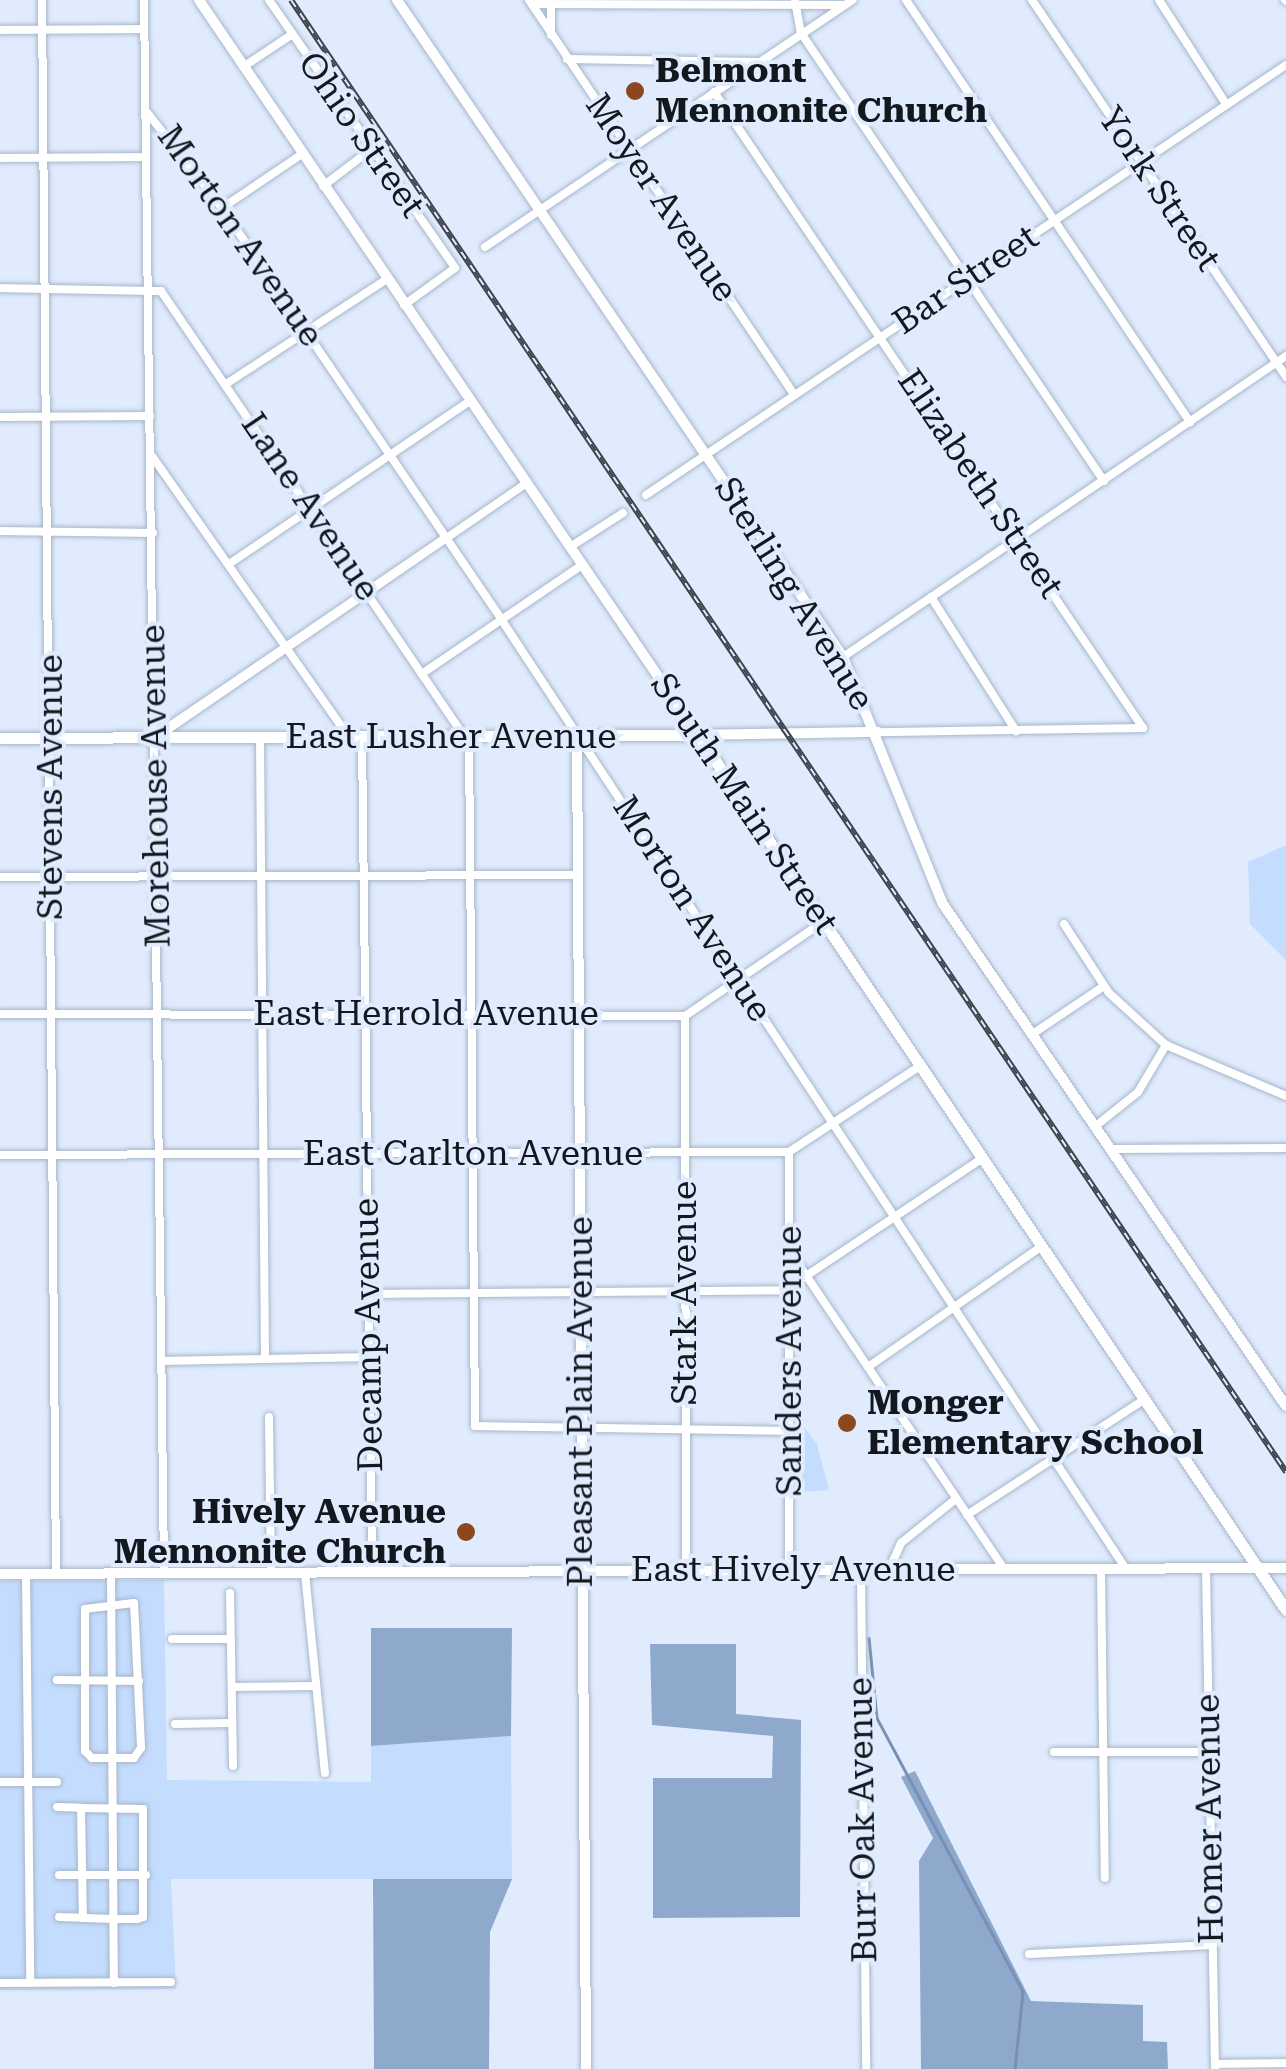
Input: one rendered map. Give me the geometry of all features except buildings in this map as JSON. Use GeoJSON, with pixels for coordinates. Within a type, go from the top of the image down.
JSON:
{"type":"FeatureCollection","features":[{"type":"Feature","properties":{"kind":"main road","name":"East Lusher Avenue"},"geometry":{"type":"LineString","coordinates":[[0,738],[698,735]]}},
{"type":"Feature","properties":{"kind":"main road","name":"South Main Street"},"geometry":{"type":"LineString","coordinates":[[698,735],[1286,1610]]}},
{"type":"Feature","properties":{"kind":"street","name":"Stevens Avenue"},"geometry":{"type":"LineString","coordinates":[[42,0],[52,738],[56,1574]]}},
{"type":"Feature","properties":{"kind":"street","name":"Morehouse Avenue"},"geometry":{"type":"LineString","coordinates":[[144,0],[164,1572]]}},
{"type":"Feature","properties":{"kind":"street","name":"South Main Street"},"geometry":{"type":"LineString","coordinates":[[199,0],[698,735]]}},
{"type":"Feature","properties":{"kind":"street","name":"Ohio Street"},"geometry":{"type":"LineString","coordinates":[[270,0],[369,151],[456,268],[404,304]]}},
{"type":"Feature","properties":{"kind":"street","name":"Sterling Avenue"},"geometry":{"type":"LineString","coordinates":[[397,0],[843,657],[878,732],[943,904],[1097,1124],[1286,1406]]}},
{"type":"Feature","properties":{"kind":"street"},"geometry":{"type":"LineString","coordinates":[[906,0],[1190,422]]}},
{"type":"Feature","properties":{"kind":"street","name":"York Street"},"geometry":{"type":"LineString","coordinates":[[1032,0],[1286,377]]}},
{"type":"Feature","properties":{"kind":"street"},"geometry":{"type":"LineString","coordinates":[[1158,0],[1226,104]]}},
{"type":"Feature","properties":{"kind":"street"},"geometry":{"type":"LineString","coordinates":[[530,2],[849,2]]}},
{"type":"Feature","properties":{"kind":"street","name":"Moyer Avenue"},"geometry":{"type":"LineString","coordinates":[[530,2],[794,396]]}},
{"type":"Feature","properties":{"kind":"street"},"geometry":{"type":"LineString","coordinates":[[551,2],[551,35]]}},
{"type":"Feature","properties":{"kind":"street"},"geometry":{"type":"LineString","coordinates":[[485,248],[849,2]]}},
{"type":"Feature","properties":{"kind":"street"},"geometry":{"type":"LineString","coordinates":[[796,3],[801,33],[1104,481]]}},
{"type":"Feature","properties":{"kind":"street"},"geometry":{"type":"LineString","coordinates":[[0,30],[144,29]]}},
{"type":"Feature","properties":{"kind":"street"},"geometry":{"type":"LineString","coordinates":[[243,67],[291,35]]}},
{"type":"Feature","properties":{"kind":"street"},"geometry":{"type":"LineString","coordinates":[[566,59],[757,62]]}},
{"type":"Feature","properties":{"kind":"street","name":"Bar Street"},"geometry":{"type":"LineString","coordinates":[[646,495],[1286,65]]}},
{"type":"Feature","properties":{"kind":"street","name":"Elizabeth Street"},"geometry":{"type":"LineString","coordinates":[[714,92],[1143,728]]}},
{"type":"Feature","properties":{"kind":"street","name":"Morton Avenue"},"geometry":{"type":"LineString","coordinates":[[146,111],[222,208],[501,618],[1126,1569]]}},
{"type":"Feature","properties":{"kind":"street"},"geometry":{"type":"LineString","coordinates":[[323,186],[369,151]]}},
{"type":"Feature","properties":{"kind":"street"},"geometry":{"type":"LineString","coordinates":[[222,208],[302,154]]}},
{"type":"Feature","properties":{"kind":"street"},"geometry":{"type":"LineString","coordinates":[[0,158],[146,158]]}},
{"type":"Feature","properties":{"kind":"street"},"geometry":{"type":"LineString","coordinates":[[226,384],[387,278]]}},
{"type":"Feature","properties":{"kind":"street"},"geometry":{"type":"LineString","coordinates":[[0,288],[148,287]]}},
{"type":"Feature","properties":{"kind":"street","name":"Lane Avenue"},"geometry":{"type":"LineString","coordinates":[[148,287],[161,291],[467,736]]}},
{"type":"Feature","properties":{"kind":"street"},"geometry":{"type":"LineString","coordinates":[[843,657],[1286,356]]}},
{"type":"Feature","properties":{"kind":"street"},"geometry":{"type":"LineString","coordinates":[[232,562],[470,401]]}},
{"type":"Feature","properties":{"kind":"street"},"geometry":{"type":"LineString","coordinates":[[0,417],[150,416]]}},
{"type":"Feature","properties":{"kind":"street"},"geometry":{"type":"LineString","coordinates":[[152,456],[356,737]]}},
{"type":"Feature","properties":{"kind":"street"},"geometry":{"type":"LineString","coordinates":[[156,738],[287,644],[526,483]]}},
{"type":"Feature","properties":{"kind":"street"},"geometry":{"type":"LineString","coordinates":[[570,547],[623,514]]}},
{"type":"Feature","properties":{"kind":"street"},"geometry":{"type":"LineString","coordinates":[[0,532],[153,533]]}},
{"type":"Feature","properties":{"kind":"street"},"geometry":{"type":"LineString","coordinates":[[423,673],[582,565]]}},
{"type":"Feature","properties":{"kind":"street"},"geometry":{"type":"LineString","coordinates":[[931,597],[1016,730]]}},
{"type":"Feature","properties":{"kind":"street","name":"East Lusher Avenue"},"geometry":{"type":"LineString","coordinates":[[698,735],[1143,728]]}},
{"type":"Feature","properties":{"kind":"street"},"geometry":{"type":"LineString","coordinates":[[467,736],[475,1420],[484,1430],[792,1431]]}},
{"type":"Feature","properties":{"kind":"street","name":"Pleasant Plain Avenue"},"geometry":{"type":"LineString","coordinates":[[577,736],[574,874],[586,2069]]}},
{"type":"Feature","properties":{"kind":"street","name":"Decamp Avenue"},"geometry":{"type":"LineString","coordinates":[[356,737],[364,876],[372,1573]]}},
{"type":"Feature","properties":{"kind":"street"},"geometry":{"type":"LineString","coordinates":[[260,738],[265,1359]]}},
{"type":"Feature","properties":{"kind":"street"},"geometry":{"type":"LineString","coordinates":[[0,877],[574,874]]}},
{"type":"Feature","properties":{"kind":"street"},"geometry":{"type":"LineString","coordinates":[[685,1016],[823,922]]}},
{"type":"Feature","properties":{"kind":"street"},"geometry":{"type":"LineString","coordinates":[[1064,924],[1104,986],[1166,1044],[1286,1096]]}},
{"type":"Feature","properties":{"kind":"street"},"geometry":{"type":"LineString","coordinates":[[1034,1033],[1104,986]]}},
{"type":"Feature","properties":{"kind":"street","name":"East Herrold Avenue"},"geometry":{"type":"LineString","coordinates":[[0,1014],[577,1012],[685,1016]]}},
{"type":"Feature","properties":{"kind":"street","name":"Stark Avenue"},"geometry":{"type":"LineString","coordinates":[[685,1016],[686,1571]]}},
{"type":"Feature","properties":{"kind":"street"},"geometry":{"type":"LineString","coordinates":[[1097,1124],[1138,1092],[1166,1044]]}},
{"type":"Feature","properties":{"kind":"street"},"geometry":{"type":"LineString","coordinates":[[788,1152],[920,1066]]}},
{"type":"Feature","properties":{"kind":"street"},"geometry":{"type":"LineString","coordinates":[[1113,1149],[1286,1148]]}},
{"type":"Feature","properties":{"kind":"street","name":"East Carlton Avenue"},"geometry":{"type":"LineString","coordinates":[[0,1156],[788,1152]]}},
{"type":"Feature","properties":{"kind":"street","name":"Sanders Avenue"},"geometry":{"type":"LineString","coordinates":[[788,1152],[790,1570]]}},
{"type":"Feature","properties":{"kind":"street"},"geometry":{"type":"LineString","coordinates":[[368,1294],[685,1292],[790,1286],[983,1158]]}},
{"type":"Feature","properties":{"kind":"street"},"geometry":{"type":"LineString","coordinates":[[868,1367],[956,1310],[1042,1246]]}},
{"type":"Feature","properties":{"kind":"street"},"geometry":{"type":"LineString","coordinates":[[790,1253],[1004,1569]]}},
{"type":"Feature","properties":{"kind":"street"},"geometry":{"type":"LineString","coordinates":[[162,1362],[368,1357]]}},
{"type":"Feature","properties":{"kind":"street"},"geometry":{"type":"LineString","coordinates":[[967,1515],[1145,1399]]}},
{"type":"Feature","properties":{"kind":"street"},"geometry":{"type":"LineString","coordinates":[[269,1417],[271,1573]]}},
{"type":"Feature","properties":{"kind":"street"},"geometry":{"type":"LineString","coordinates":[[889,1570],[901,1543],[956,1499]]}},
{"type":"Feature","properties":{"kind":"street","name":"Homer Avenue"},"geometry":{"type":"LineString","coordinates":[[1206,1568],[1216,2067]]}},
{"type":"Feature","properties":{"kind":"street","name":"East Hively Avenue"},"geometry":{"type":"LineString","coordinates":[[0,1574],[1286,1568]]}},
{"type":"Feature","properties":{"kind":"street"},"geometry":{"type":"LineString","coordinates":[[1101,1569],[1105,1878]]}},
{"type":"Feature","properties":{"kind":"street","name":"Burr Oak Avenue"},"geometry":{"type":"LineString","coordinates":[[860,1570],[866,2069]]}},
{"type":"Feature","properties":{"kind":"street"},"geometry":{"type":"LineString","coordinates":[[111,1572],[114,1983]]}},
{"type":"Feature","properties":{"kind":"street"},"geometry":{"type":"LineString","coordinates":[[305,1573],[325,1773]]}},
{"type":"Feature","properties":{"kind":"street"},"geometry":{"type":"LineString","coordinates":[[26,1574],[30,1983]]}},
{"type":"Feature","properties":{"kind":"street"},"geometry":{"type":"LineString","coordinates":[[230,1593],[233,1766]]}},
{"type":"Feature","properties":{"kind":"street"},"geometry":{"type":"LineString","coordinates":[[111,1604],[138,1608],[141,1748],[113,1758],[85,1751],[84,1609],[111,1604]]}},
{"type":"Feature","properties":{"kind":"street"},"geometry":{"type":"LineString","coordinates":[[172,1639],[231,1639]]}},
{"type":"Feature","properties":{"kind":"street"},"geometry":{"type":"LineString","coordinates":[[57,1680],[140,1681]]}},
{"type":"Feature","properties":{"kind":"street"},"geometry":{"type":"LineString","coordinates":[[232,1687],[316,1686]]}},
{"type":"Feature","properties":{"kind":"street"},"geometry":{"type":"LineString","coordinates":[[175,1724],[232,1723]]}},
{"type":"Feature","properties":{"kind":"street"},"geometry":{"type":"LineString","coordinates":[[1054,1752],[1209,1752]]}},
{"type":"Feature","properties":{"kind":"street"},"geometry":{"type":"LineString","coordinates":[[0,1782],[57,1782]]}},
{"type":"Feature","properties":{"kind":"street"},"geometry":{"type":"LineString","coordinates":[[57,1807],[143,1809],[146,1875],[143,1917],[59,1917]]}},
{"type":"Feature","properties":{"kind":"street"},"geometry":{"type":"LineString","coordinates":[[82,1808],[83,1918]]}},
{"type":"Feature","properties":{"kind":"street"},"geometry":{"type":"LineString","coordinates":[[59,1876],[146,1875]]}},
{"type":"Feature","properties":{"kind":"street"},"geometry":{"type":"LineString","coordinates":[[1029,1954],[1213,1945]]}},
{"type":"Feature","properties":{"kind":"street"},"geometry":{"type":"LineString","coordinates":[[0,1982],[171,1982]]}},
{"type":"Feature","properties":{"kind":"street"},"geometry":{"type":"LineString","coordinates":[[1216,2067],[1286,2063]]}},
{"type":"Feature","properties":{"kind":"shaded area"},"geometry":{"type":"Polygon","coordinates":[[[1286,845],[1286,960],[1250,924],[1248,862],[1286,845]]]}},
{"type":"Feature","properties":{"kind":"shaded area"},"geometry":{"type":"Polygon","coordinates":[[[804,1427],[817,1444],[829,1490],[800,1492],[804,1427]]]}},
{"type":"Feature","properties":{"kind":"shaded area"},"geometry":{"type":"Polygon","coordinates":[[[164,1580],[167,1780],[371,1782],[371,1746],[511,1736],[512,1879],[171,1879],[176,1989],[0,1990],[0,1581],[164,1580]]]}},
{"type":"Feature","properties":{"kind":"shaded area"},"geometry":{"type":"Polygon","coordinates":[[[371,1628],[512,1628],[511,1736],[371,1746],[371,1628]]]}},
{"type":"Feature","properties":{"kind":"shaded area"},"geometry":{"type":"Polygon","coordinates":[[[650,1644],[736,1644],[736,1714],[801,1720],[800,1917],[653,1918],[653,1778],[772,1778],[773,1736],[652,1725],[650,1644]]]}},
{"type":"Feature","properties":{"kind":"shaded area"},"geometry":{"type":"Polygon","coordinates":[[[915,1771],[1031,2001],[1143,2005],[1143,2041],[1167,2042],[1168,2069],[921,2069],[919,1861],[933,1838],[901,1777],[915,1771]]]}},
{"type":"Feature","properties":{"kind":"shaded area"},"geometry":{"type":"Polygon","coordinates":[[[373,1879],[512,1879],[490,1932],[489,2069],[374,2069],[373,1879]]]}},
{"type":"Feature","properties":{"kind":"waterway"},"geometry":{"type":"LineString","coordinates":[[869,1638],[877,1718],[1023,1992],[1015,2069]]}},
{"type":"Feature","properties":{"kind":"railway"},"geometry":{"type":"LineString","coordinates":[[291,0],[1286,1472]]}},
{"type":"Feature","properties":{"kind":"place","name":"Belmont Mennonite Church"},"geometry":{"type":"Point","coordinates":[635,91]}},
{"type":"Feature","properties":{"kind":"place","name":"Monger Elementary School"},"geometry":{"type":"Point","coordinates":[847,1423]}},
{"type":"Feature","properties":{"kind":"place","name":"Hively Avenue Mennonite Church"},"geometry":{"type":"Point","coordinates":[466,1532]}}]}
